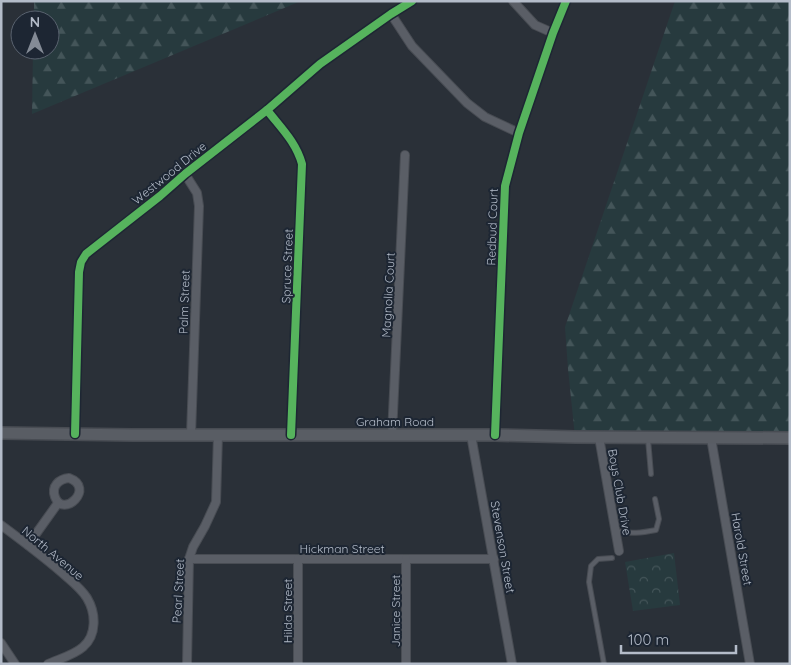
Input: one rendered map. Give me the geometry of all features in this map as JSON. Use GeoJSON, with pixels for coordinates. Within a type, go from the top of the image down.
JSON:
{"type":"FeatureCollection","features":[{"type":"Feature","properties":{"kind":"main road","name":"Graham Road"},"geometry":{"type":"LineString","coordinates":[[1,433],[132,435],[495,434],[599,437],[790,438]]}},
{"type":"Feature","properties":{"kind":"street","name":"Westwood Drive"},"geometry":{"type":"LineString","coordinates":[[76,434],[80,272],[81,262],[86,254],[267,110],[320,64],[412,1]]}},
{"type":"Feature","properties":{"kind":"street"},"geometry":{"type":"LineString","coordinates":[[513,1],[535,25],[553,33]]}},
{"type":"Feature","properties":{"kind":"street","name":"Redbud Court"},"geometry":{"type":"LineString","coordinates":[[495,434],[504,186],[519,133],[553,33],[566,1]]}},
{"type":"Feature","properties":{"kind":"street"},"geometry":{"type":"LineString","coordinates":[[391,14],[412,46],[467,102],[485,117],[519,133]]}},
{"type":"Feature","properties":{"kind":"street","name":"Spruce Street"},"geometry":{"type":"LineString","coordinates":[[267,110],[295,144],[302,164],[292,435]]}},
{"type":"Feature","properties":{"kind":"street","name":"Magnolia Court"},"geometry":{"type":"LineString","coordinates":[[392,435],[405,155]]}},
{"type":"Feature","properties":{"kind":"street","name":"Palm Street"},"geometry":{"type":"LineString","coordinates":[[185,174],[197,193],[199,206],[191,435]]}},
{"type":"Feature","properties":{"kind":"street","name":"Pearl Street"},"geometry":{"type":"LineString","coordinates":[[187,664],[190,559],[193,547],[216,502],[218,434]]}},
{"type":"Feature","properties":{"kind":"street","name":"Stevenson Street"},"geometry":{"type":"LineString","coordinates":[[471,435],[512,664]]}},
{"type":"Feature","properties":{"kind":"street","name":"Boys Club Drive"},"geometry":{"type":"LineString","coordinates":[[599,437],[619,551]]}},
{"type":"Feature","properties":{"kind":"street","name":"Harold Street"},"geometry":{"type":"LineString","coordinates":[[711,438],[750,664]]}},
{"type":"Feature","properties":{"kind":"street"},"geometry":{"type":"LineString","coordinates":[[28,546],[58,503]]}},
{"type":"Feature","properties":{"kind":"street","name":"North Avenue"},"geometry":{"type":"LineString","coordinates":[[1,525],[55,566],[79,588],[91,605],[94,615],[93,630],[86,644],[74,653],[48,664]]}},
{"type":"Feature","properties":{"kind":"street","name":"Hickman Street"},"geometry":{"type":"LineString","coordinates":[[190,559],[494,559]]}},
{"type":"Feature","properties":{"kind":"street","name":"Hilda Street"},"geometry":{"type":"LineString","coordinates":[[298,559],[298,664]]}},
{"type":"Feature","properties":{"kind":"street","name":"Janice Street"},"geometry":{"type":"LineString","coordinates":[[406,559],[406,664]]}},
{"type":"Feature","properties":{"kind":"street"},"geometry":{"type":"LineString","coordinates":[[1,643],[15,664]]}},
{"type":"Feature","properties":{"kind":"lane"},"geometry":{"type":"LineString","coordinates":[[648,437],[651,474]]}},
{"type":"Feature","properties":{"kind":"lane"},"geometry":{"type":"LineString","coordinates":[[616,531],[641,533],[656,530],[659,518],[655,499]]}},
{"type":"Feature","properties":{"kind":"lane"},"geometry":{"type":"LineString","coordinates":[[604,664],[590,575],[591,566],[598,559],[612,558]]}},
{"type":"Feature","properties":{"kind":"green space"},"geometry":{"type":"Polygon","coordinates":[[[34,1],[301,1],[32,114],[33,60],[60,60],[60,10],[34,10],[34,1]]]}},
{"type":"Feature","properties":{"kind":"green space"},"geometry":{"type":"Polygon","coordinates":[[[675,1],[790,1],[790,438],[575,437],[565,327],[675,1]]]}},
{"type":"Feature","properties":{"kind":"green space"},"geometry":{"type":"Polygon","coordinates":[[[674,553],[680,605],[633,611],[625,562],[674,553]]]}},
{"type":"Feature","properties":{"kind":"cycle path"},"geometry":{"type":"LineString","coordinates":[[75,434],[79,272],[81,262],[86,254],[267,110],[320,64],[412,1]]}},
{"type":"Feature","properties":{"kind":"cycle path"},"geometry":{"type":"LineString","coordinates":[[495,435],[505,186],[519,133],[553,33],[566,1]]}},
{"type":"Feature","properties":{"kind":"cycle path"},"geometry":{"type":"LineString","coordinates":[[267,110],[292,142],[302,164],[291,435]]}}]}
